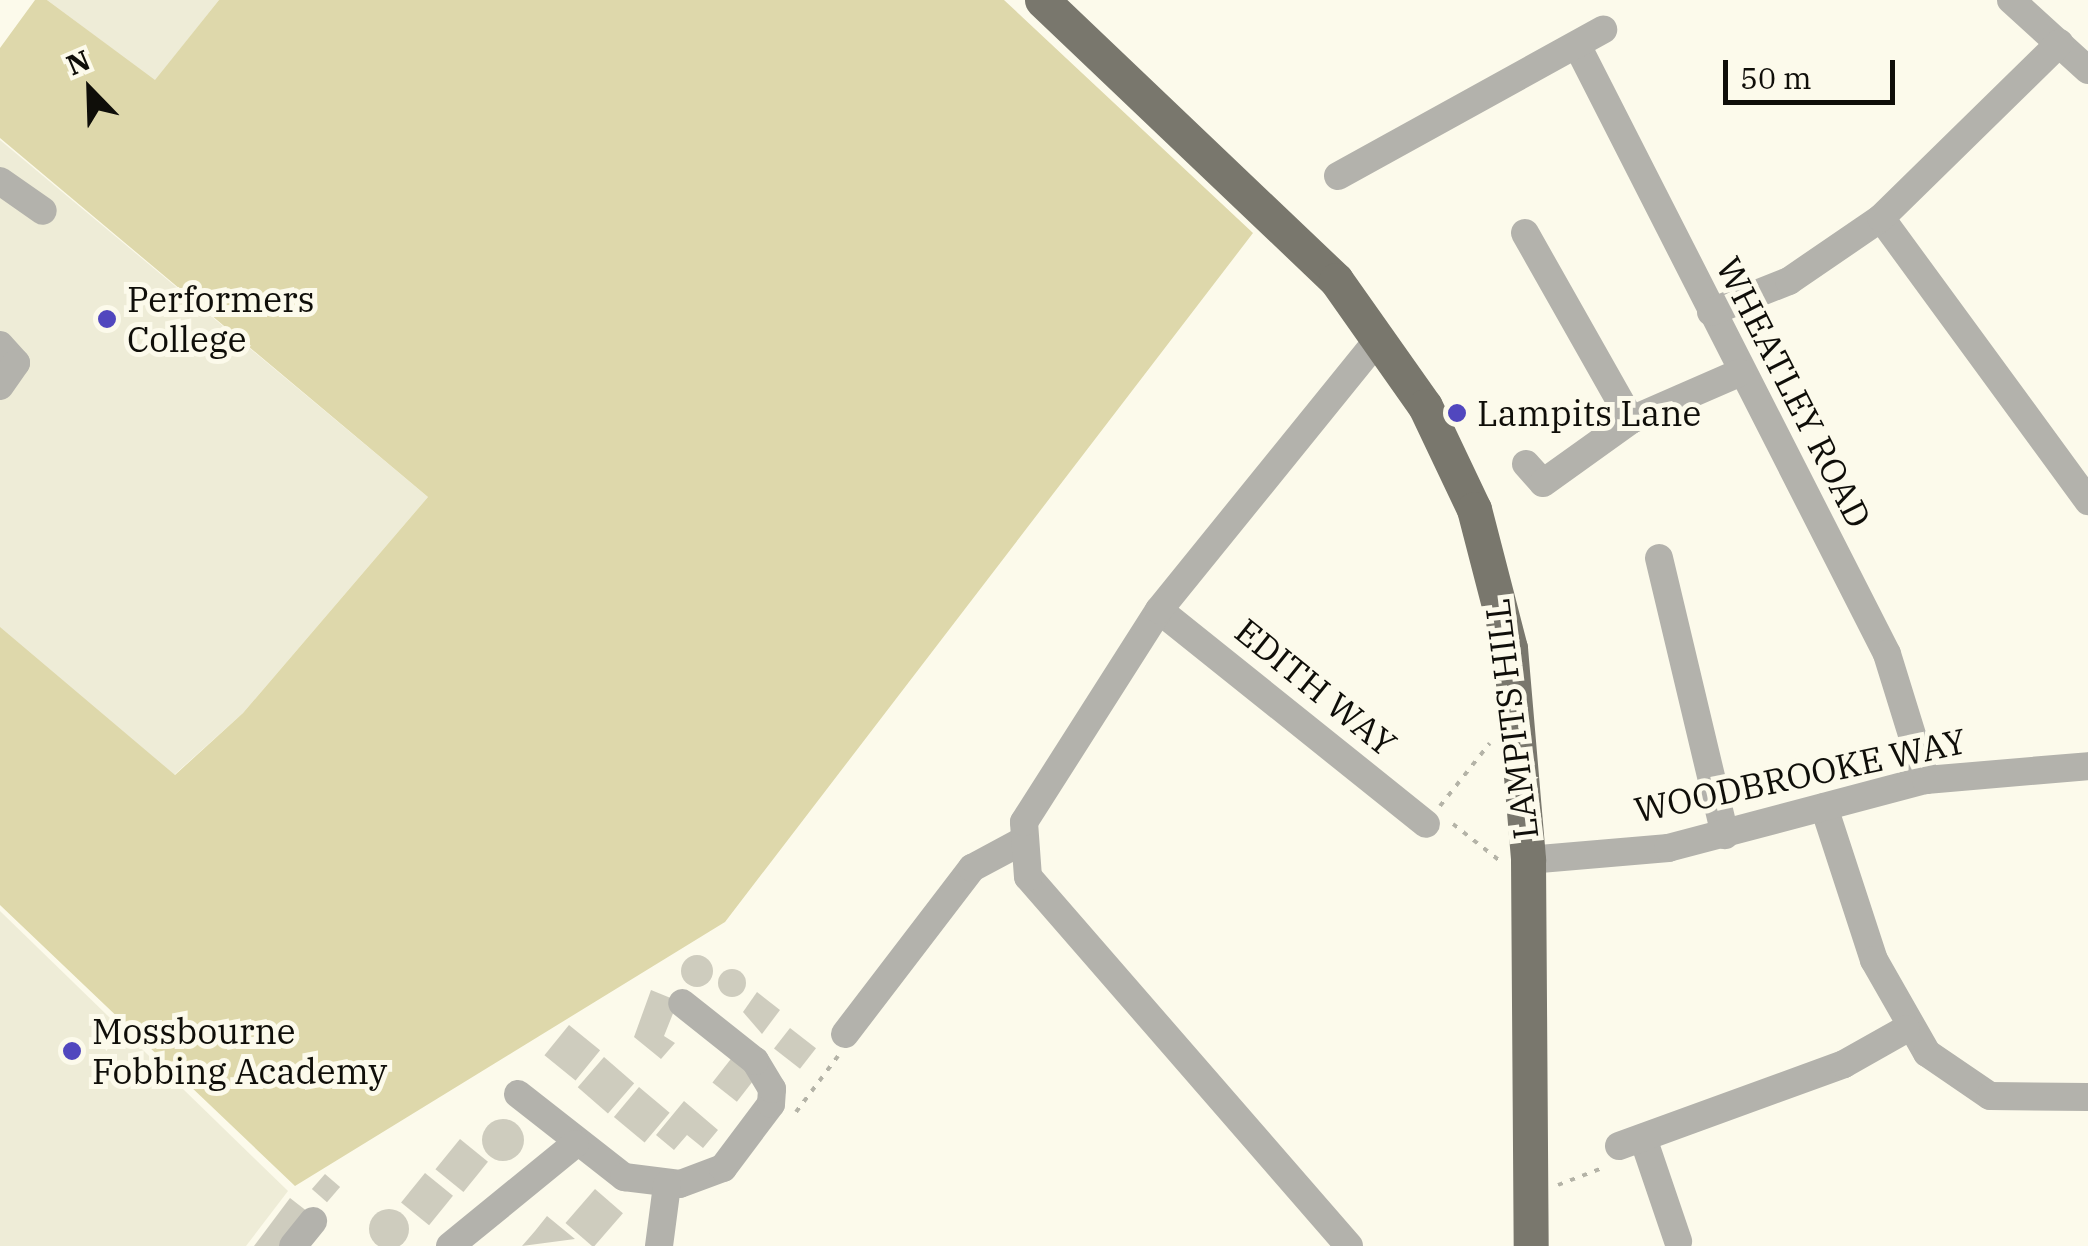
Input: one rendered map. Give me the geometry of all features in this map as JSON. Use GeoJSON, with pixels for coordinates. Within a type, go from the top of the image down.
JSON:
{"type":"FeatureCollection","features":[{"type":"Feature","properties":{"kind":"main road","name":"LAMPITS HILL"},"geometry":{"type":"LineString","coordinates":[[1042,0],[1290,230],[1379,338],[1474,510],[1510,648],[1528,860],[1526,1196],[1531,1246]]}},
{"type":"Feature","properties":{"kind":"street"},"geometry":{"type":"LineString","coordinates":[[2012,0],[2088,70]]}},
{"type":"Feature","properties":{"kind":"street"},"geometry":{"type":"LineString","coordinates":[[1338,176],[1603,30]]}},
{"type":"Feature","properties":{"kind":"street"},"geometry":{"type":"LineString","coordinates":[[1711,312],[1789,281],[1881,218],[2060,42]]}},
{"type":"Feature","properties":{"kind":"street","name":"WHEATLEY ROAD"},"geometry":{"type":"LineString","coordinates":[[1577,45],[1739,373],[1891,663],[1926,780]]}},
{"type":"Feature","properties":{"kind":"street"},"geometry":{"type":"LineString","coordinates":[[0,180],[43,211]]}},
{"type":"Feature","properties":{"kind":"street"},"geometry":{"type":"LineString","coordinates":[[1881,218],[2088,500]]}},
{"type":"Feature","properties":{"kind":"street"},"geometry":{"type":"LineString","coordinates":[[1525,233],[1630,420]]}},
{"type":"Feature","properties":{"kind":"street"},"geometry":{"type":"LineString","coordinates":[[1349,1246],[1028,876],[1024,840],[1030,802],[1159,610],[1379,338]]}},
{"type":"Feature","properties":{"kind":"street"},"geometry":{"type":"LineString","coordinates":[[0,346],[16,362],[0,386]]}},
{"type":"Feature","properties":{"kind":"street"},"geometry":{"type":"LineString","coordinates":[[1526,464],[1543,483],[1630,420],[1739,373]]}},
{"type":"Feature","properties":{"kind":"street"},"geometry":{"type":"LineString","coordinates":[[1660,558],[1725,836]]}},
{"type":"Feature","properties":{"kind":"street","name":"EDITH WAY"},"geometry":{"type":"LineString","coordinates":[[1159,610],[1426,824]]}},
{"type":"Feature","properties":{"kind":"street","name":"WOODBROOKE WAY"},"geometry":{"type":"LineString","coordinates":[[1528,860],[1725,836],[1926,780],[2088,766]]}},
{"type":"Feature","properties":{"kind":"street"},"geometry":{"type":"LineString","coordinates":[[1824,807],[1906,1028],[1946,1072],[1990,1096],[2088,1098]]}},
{"type":"Feature","properties":{"kind":"street"},"geometry":{"type":"LineString","coordinates":[[846,1034],[972,868],[1024,840]]}},
{"type":"Feature","properties":{"kind":"street"},"geometry":{"type":"LineString","coordinates":[[518,1094],[575,1144],[624,1177],[667,1184],[723,1168],[770,1104],[755,1061],[682,1003]]}},
{"type":"Feature","properties":{"kind":"street"},"geometry":{"type":"LineString","coordinates":[[1678,1241],[1631,1142],[1844,1064],[1906,1028]]}},
{"type":"Feature","properties":{"kind":"street"},"geometry":{"type":"LineString","coordinates":[[450,1246],[575,1144]]}},
{"type":"Feature","properties":{"kind":"street"},"geometry":{"type":"LineString","coordinates":[[660,1246],[667,1184]]}},
{"type":"Feature","properties":{"kind":"street"},"geometry":{"type":"LineString","coordinates":[[293,1246],[313,1220]]}},
{"type":"Feature","properties":{"kind":"path"},"geometry":{"type":"LineString","coordinates":[[1516,711],[1426,824],[1436,833],[1448,820],[1504,865],[1528,860]]}},
{"type":"Feature","properties":{"kind":"path"},"geometry":{"type":"LineString","coordinates":[[787,1125],[846,1034]]}},
{"type":"Feature","properties":{"kind":"path"},"geometry":{"type":"LineString","coordinates":[[1526,1196],[1618,1163],[1631,1142]]}},
{"type":"Feature","properties":{"kind":"shaded area"},"geometry":{"type":"Polygon","coordinates":[[[35,0],[47,0],[155,80],[219,0],[1004,0],[1253,233],[725,922],[295,1186],[0,905],[0,627],[175,775],[243,713],[428,497],[0,138],[0,48],[35,0]]]}},
{"type":"Feature","properties":{"kind":"shaded area"},"geometry":{"type":"Polygon","coordinates":[[[47,0],[219,0],[155,81],[47,0]]]}},
{"type":"Feature","properties":{"kind":"shaded area","name":"Performers College"},"geometry":{"type":"Polygon","coordinates":[[[0,140],[428,497],[243,713],[174,775],[0,633],[0,140]]]}},
{"type":"Feature","properties":{"kind":"shaded area","name":"Mossbourne Fobbing Academy"},"geometry":{"type":"Polygon","coordinates":[[[0,911],[288,1191],[246,1246],[0,1246],[0,911]]]}},
{"type":"Feature","properties":{"kind":"building"},"geometry":{"type":"Polygon","coordinates":[[[697,955],[708,960],[713,971],[708,982],[697,987],[686,982],[681,971],[686,960],[697,955]]]}},
{"type":"Feature","properties":{"kind":"building"},"geometry":{"type":"Polygon","coordinates":[[[732,969],[742,973],[746,983],[742,993],[732,997],[722,993],[718,983],[722,973],[732,969]]]}},
{"type":"Feature","properties":{"kind":"building"},"geometry":{"type":"Polygon","coordinates":[[[651,990],[678,1001],[664,1036],[675,1043],[661,1059],[634,1037],[651,990]]]}},
{"type":"Feature","properties":{"kind":"building"},"geometry":{"type":"Polygon","coordinates":[[[757,992],[780,1010],[762,1034],[743,1012],[757,992]]]}},
{"type":"Feature","properties":{"kind":"building"},"geometry":{"type":"Polygon","coordinates":[[[569,1025],[600,1050],[576,1080],[544,1055],[569,1025]]]}},
{"type":"Feature","properties":{"kind":"building"},"geometry":{"type":"Polygon","coordinates":[[[790,1028],[816,1048],[800,1069],[774,1048],[790,1028]]]}},
{"type":"Feature","properties":{"kind":"building"},"geometry":{"type":"Polygon","coordinates":[[[734,1055],[758,1074],[737,1102],[712,1083],[734,1055]]]}},
{"type":"Feature","properties":{"kind":"building"},"geometry":{"type":"Polygon","coordinates":[[[604,1057],[634,1083],[608,1113],[578,1087],[604,1057]]]}},
{"type":"Feature","properties":{"kind":"building"},"geometry":{"type":"Polygon","coordinates":[[[639,1087],[670,1113],[645,1143],[614,1117],[639,1087]]]}},
{"type":"Feature","properties":{"kind":"building"},"geometry":{"type":"Polygon","coordinates":[[[684,1101],[718,1130],[703,1148],[687,1135],[674,1150],[656,1135],[684,1101]]]}},
{"type":"Feature","properties":{"kind":"building"},"geometry":{"type":"Polygon","coordinates":[[[503,1119],[518,1125],[524,1140],[518,1155],[503,1161],[488,1155],[482,1140],[488,1125],[503,1119]]]}},
{"type":"Feature","properties":{"kind":"building"},"geometry":{"type":"Polygon","coordinates":[[[460,1139],[488,1162],[463,1192],[435,1169],[460,1139]]]}},
{"type":"Feature","properties":{"kind":"building"},"geometry":{"type":"Polygon","coordinates":[[[425,1173],[453,1196],[429,1225],[401,1203],[425,1173]]]}},
{"type":"Feature","properties":{"kind":"building"},"geometry":{"type":"Polygon","coordinates":[[[325,1174],[340,1187],[327,1202],[312,1189],[325,1174]]]}},
{"type":"Feature","properties":{"kind":"building"},"geometry":{"type":"Polygon","coordinates":[[[595,1189],[623,1213],[594,1246],[565,1223],[595,1189]]]}},
{"type":"Feature","properties":{"kind":"building"},"geometry":{"type":"Polygon","coordinates":[[[290,1198],[308,1212],[283,1246],[254,1246],[290,1198]]]}},
{"type":"Feature","properties":{"kind":"building"},"geometry":{"type":"Polygon","coordinates":[[[389,1209],[403,1215],[409,1229],[403,1243],[389,1249],[375,1243],[369,1229],[375,1215],[389,1209]]]}},
{"type":"Feature","properties":{"kind":"building"},"geometry":{"type":"Polygon","coordinates":[[[547,1216],[575,1239],[522,1246],[535,1231],[547,1216]]]}},
{"type":"Feature","properties":{"kind":"place","name":"Performers College"},"geometry":{"type":"Point","coordinates":[107,319]}},
{"type":"Feature","properties":{"kind":"place","name":"Lampits Lane"},"geometry":{"type":"Point","coordinates":[1457,413]}},
{"type":"Feature","properties":{"kind":"place","name":"Mossbourne Fobbing Academy"},"geometry":{"type":"Point","coordinates":[72,1051]}}]}
